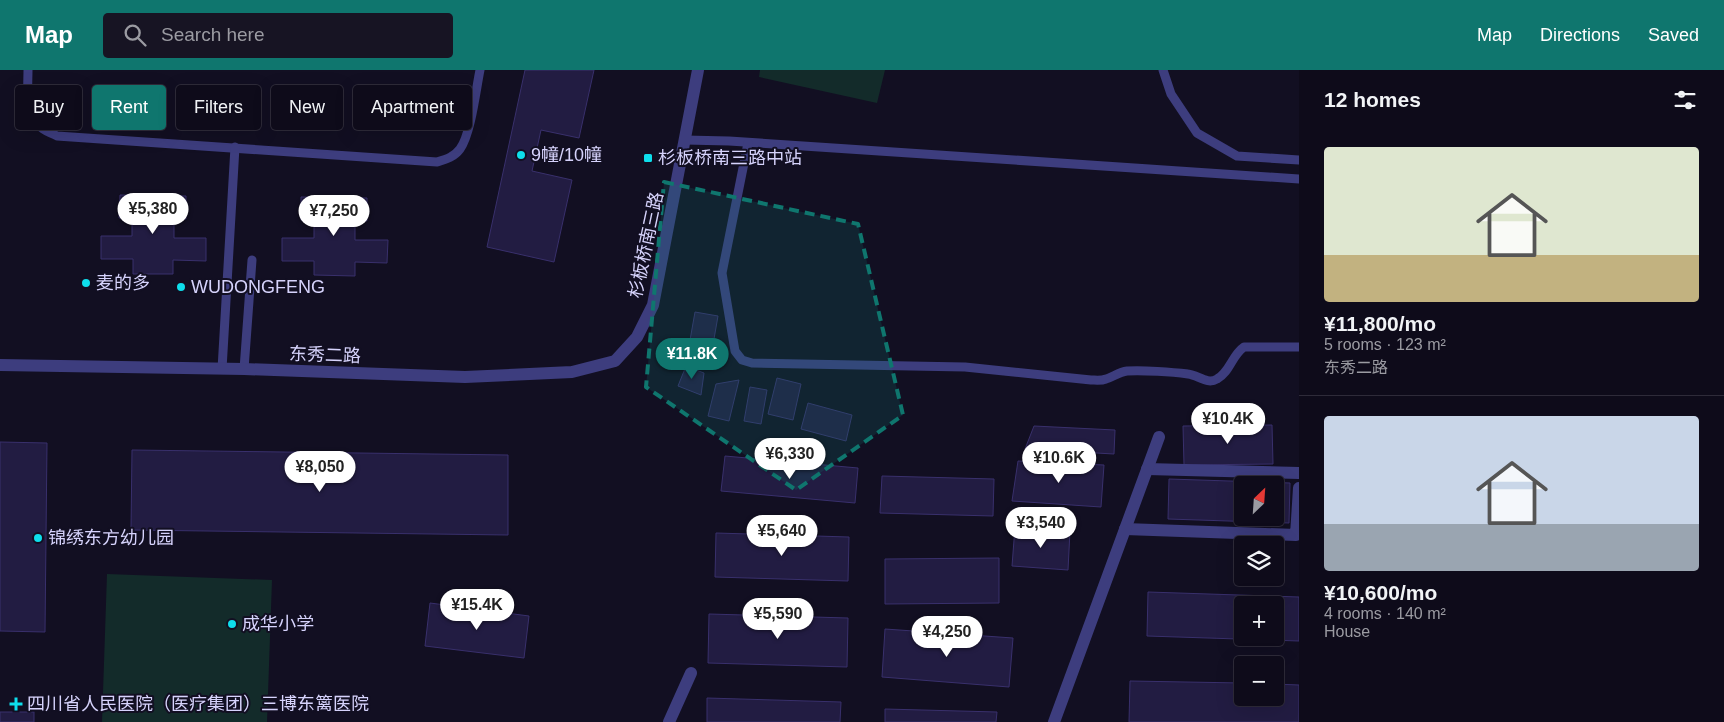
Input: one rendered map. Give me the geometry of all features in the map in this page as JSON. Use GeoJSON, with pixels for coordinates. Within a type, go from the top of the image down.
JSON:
{"type":"FeatureCollection","features":[{"type":"Feature","properties":{"kind":"street","name":"杉板桥南三路"},"geometry":{"type":"LineString","coordinates":[[637,337],[653,306],[698,70]]}},
{"type":"Feature","properties":{"kind":"street","name":"东秀二路"},"geometry":{"type":"LineString","coordinates":[[0,365],[244,369],[465,378],[572,372],[614,361],[637,337]]}},
{"type":"Feature","properties":{"kind":"street"},"geometry":{"type":"LineString","coordinates":[[1054,722],[1159,437]]}},
{"type":"Feature","properties":{"kind":"street"},"geometry":{"type":"LineString","coordinates":[[1147,469],[1299,473]]}},
{"type":"Feature","properties":{"kind":"street"},"geometry":{"type":"LineString","coordinates":[[1125,529],[1297,539],[1299,488]]}},
{"type":"Feature","properties":{"kind":"street"},"geometry":{"type":"LineString","coordinates":[[669,722],[691,673]]}},
{"type":"Feature","properties":{"kind":"lane"},"geometry":{"type":"LineString","coordinates":[[28,70],[28,100],[32,116],[41,128],[57,136],[438,162],[450,158],[460,150],[466,139],[480,70]]}},
{"type":"Feature","properties":{"kind":"lane"},"geometry":{"type":"LineString","coordinates":[[1163,70],[1171,94],[1197,133],[1237,156],[1299,160]]}},
{"type":"Feature","properties":{"kind":"lane"},"geometry":{"type":"LineString","coordinates":[[685,140],[1299,179]]}},
{"type":"Feature","properties":{"kind":"lane"},"geometry":{"type":"LineString","coordinates":[[748,143],[722,273],[735,351],[742,360],[752,363],[965,367],[1091,380],[1106,379],[1127,371],[1191,374],[1212,381],[1226,372],[1235,355],[1244,347],[1299,347]]}},
{"type":"Feature","properties":{"kind":"lane"},"geometry":{"type":"LineString","coordinates":[[222,370],[235,147]]}},
{"type":"Feature","properties":{"kind":"lane"},"geometry":{"type":"LineString","coordinates":[[244,369],[252,260]]}},
{"type":"Feature","properties":{"kind":"highlighted area"},"geometry":{"type":"Polygon","coordinates":[[[664,182],[858,224],[903,415],[796,490],[646,387],[664,182]]]}},
{"type":"Feature","properties":{"kind":"green space"},"geometry":{"type":"Polygon","coordinates":[[[760,70],[885,70],[877,103],[759,77],[760,70]]]}},
{"type":"Feature","properties":{"kind":"green space"},"geometry":{"type":"Polygon","coordinates":[[[107,574],[272,580],[267,722],[102,722],[107,574]]]}},
{"type":"Feature","properties":{"kind":"building","name":"9幢/10幢"},"geometry":{"type":"Polygon","coordinates":[[[525,70],[594,70],[579,138],[541,130],[532,171],[572,180],[554,262],[487,247],[525,70]]]}},
{"type":"Feature","properties":{"kind":"building"},"geometry":{"type":"Polygon","coordinates":[[[120,195],[186,196],[186,219],[174,219],[174,238],[206,238],[206,261],[173,260],[173,274],[133,274],[133,259],[101,259],[101,236],[132,236],[132,218],[119,218],[120,195]]]}},
{"type":"Feature","properties":{"kind":"building"},"geometry":{"type":"Polygon","coordinates":[[[301,197],[367,198],[367,221],[355,220],[355,240],[388,240],[387,263],[355,262],[355,276],[314,275],[314,261],[282,261],[282,238],[314,238],[314,220],[301,220],[301,197]]]}},
{"type":"Feature","properties":{"kind":"building"},"geometry":{"type":"Polygon","coordinates":[[[695,312],[718,316],[710,362],[687,357],[695,312]]]}},
{"type":"Feature","properties":{"kind":"building"},"geometry":{"type":"Polygon","coordinates":[[[686,366],[704,373],[701,395],[678,386],[686,366]]]}},
{"type":"Feature","properties":{"kind":"building"},"geometry":{"type":"Polygon","coordinates":[[[777,378],[801,384],[793,420],[768,414],[777,378]]]}},
{"type":"Feature","properties":{"kind":"building"},"geometry":{"type":"Polygon","coordinates":[[[739,380],[729,421],[708,416],[716,384],[739,380]]]}},
{"type":"Feature","properties":{"kind":"building"},"geometry":{"type":"Polygon","coordinates":[[[750,387],[767,390],[761,424],[744,421],[750,387]]]}},
{"type":"Feature","properties":{"kind":"building"},"geometry":{"type":"Polygon","coordinates":[[[808,403],[852,415],[846,441],[801,429],[808,403]]]}},
{"type":"Feature","properties":{"kind":"building"},"geometry":{"type":"Polygon","coordinates":[[[1272,425],[1273,464],[1184,465],[1183,426],[1272,425]]]}},
{"type":"Feature","properties":{"kind":"building"},"geometry":{"type":"Polygon","coordinates":[[[1034,426],[1115,430],[1114,454],[1025,449],[1034,426]]]}},
{"type":"Feature","properties":{"kind":"building"},"geometry":{"type":"Polygon","coordinates":[[[0,442],[47,443],[45,632],[0,631],[0,442]]]}},
{"type":"Feature","properties":{"kind":"building"},"geometry":{"type":"Polygon","coordinates":[[[132,450],[508,455],[508,535],[131,530],[132,450]]]}},
{"type":"Feature","properties":{"kind":"building"},"geometry":{"type":"Polygon","coordinates":[[[725,456],[858,468],[855,503],[721,491],[725,456]]]}},
{"type":"Feature","properties":{"kind":"building"},"geometry":{"type":"Polygon","coordinates":[[[1018,461],[1104,465],[1101,507],[1012,501],[1018,461]]]}},
{"type":"Feature","properties":{"kind":"building"},"geometry":{"type":"Polygon","coordinates":[[[882,476],[994,479],[993,516],[880,513],[882,476]]]}},
{"type":"Feature","properties":{"kind":"building"},"geometry":{"type":"Polygon","coordinates":[[[1169,479],[1234,481],[1234,521],[1168,519],[1169,479]]]}},
{"type":"Feature","properties":{"kind":"building"},"geometry":{"type":"Polygon","coordinates":[[[1284,483],[1290,483],[1289,523],[1284,523],[1284,483]]]}},
{"type":"Feature","properties":{"kind":"building"},"geometry":{"type":"Polygon","coordinates":[[[1015,527],[1070,531],[1068,570],[1012,566],[1015,527]]]}},
{"type":"Feature","properties":{"kind":"building"},"geometry":{"type":"Polygon","coordinates":[[[716,533],[849,537],[848,581],[715,577],[716,533]]]}},
{"type":"Feature","properties":{"kind":"building"},"geometry":{"type":"Polygon","coordinates":[[[999,558],[999,603],[885,604],[885,559],[999,558]]]}},
{"type":"Feature","properties":{"kind":"building"},"geometry":{"type":"Polygon","coordinates":[[[1148,592],[1269,596],[1234,596],[1234,639],[1147,636],[1148,592]]]}},
{"type":"Feature","properties":{"kind":"building"},"geometry":{"type":"Polygon","coordinates":[[[1284,597],[1299,597],[1299,641],[1284,641],[1284,597]]]}},
{"type":"Feature","properties":{"kind":"building"},"geometry":{"type":"Polygon","coordinates":[[[430,603],[529,616],[524,658],[425,646],[430,603]]]}},
{"type":"Feature","properties":{"kind":"building"},"geometry":{"type":"Polygon","coordinates":[[[709,614],[848,618],[847,667],[708,663],[709,614]]]}},
{"type":"Feature","properties":{"kind":"building"},"geometry":{"type":"Polygon","coordinates":[[[885,629],[1013,638],[1009,687],[882,677],[885,629]]]}},
{"type":"Feature","properties":{"kind":"building"},"geometry":{"type":"Polygon","coordinates":[[[1130,681],[1234,683],[1234,706],[1284,706],[1284,684],[1299,685],[1299,722],[1129,722],[1130,681]]]}},
{"type":"Feature","properties":{"kind":"building"},"geometry":{"type":"Polygon","coordinates":[[[707,698],[841,702],[840,722],[707,722],[707,698]]]}},
{"type":"Feature","properties":{"kind":"building"},"geometry":{"type":"Polygon","coordinates":[[[885,709],[997,712],[996,722],[885,722],[885,709]]]}},
{"type":"Feature","properties":{"kind":"building"},"geometry":{"type":"Polygon","coordinates":[[[0,712],[34,712],[34,722],[0,722],[0,712]]]}},
{"type":"Feature","properties":{"kind":"place","name":"9幢/10幢"},"geometry":{"type":"Point","coordinates":[521,155]}},
{"type":"Feature","properties":{"kind":"place","name":"杉板桥南三路中站"},"geometry":{"type":"Point","coordinates":[648,158]}},
{"type":"Feature","properties":{"kind":"place","name":"麦的多"},"geometry":{"type":"Point","coordinates":[86,283]}},
{"type":"Feature","properties":{"kind":"place","name":"WUDONGFENG"},"geometry":{"type":"Point","coordinates":[181,287]}},
{"type":"Feature","properties":{"kind":"place","name":"锦绣东方幼儿园"},"geometry":{"type":"Point","coordinates":[38,538]}},
{"type":"Feature","properties":{"kind":"place","name":"成华小学"},"geometry":{"type":"Point","coordinates":[232,624]}},
{"type":"Feature","properties":{"kind":"place","name":"四川省人民医院（医疗集团）三博东篱医院"},"geometry":{"type":"Point","coordinates":[16,704]}}]}
